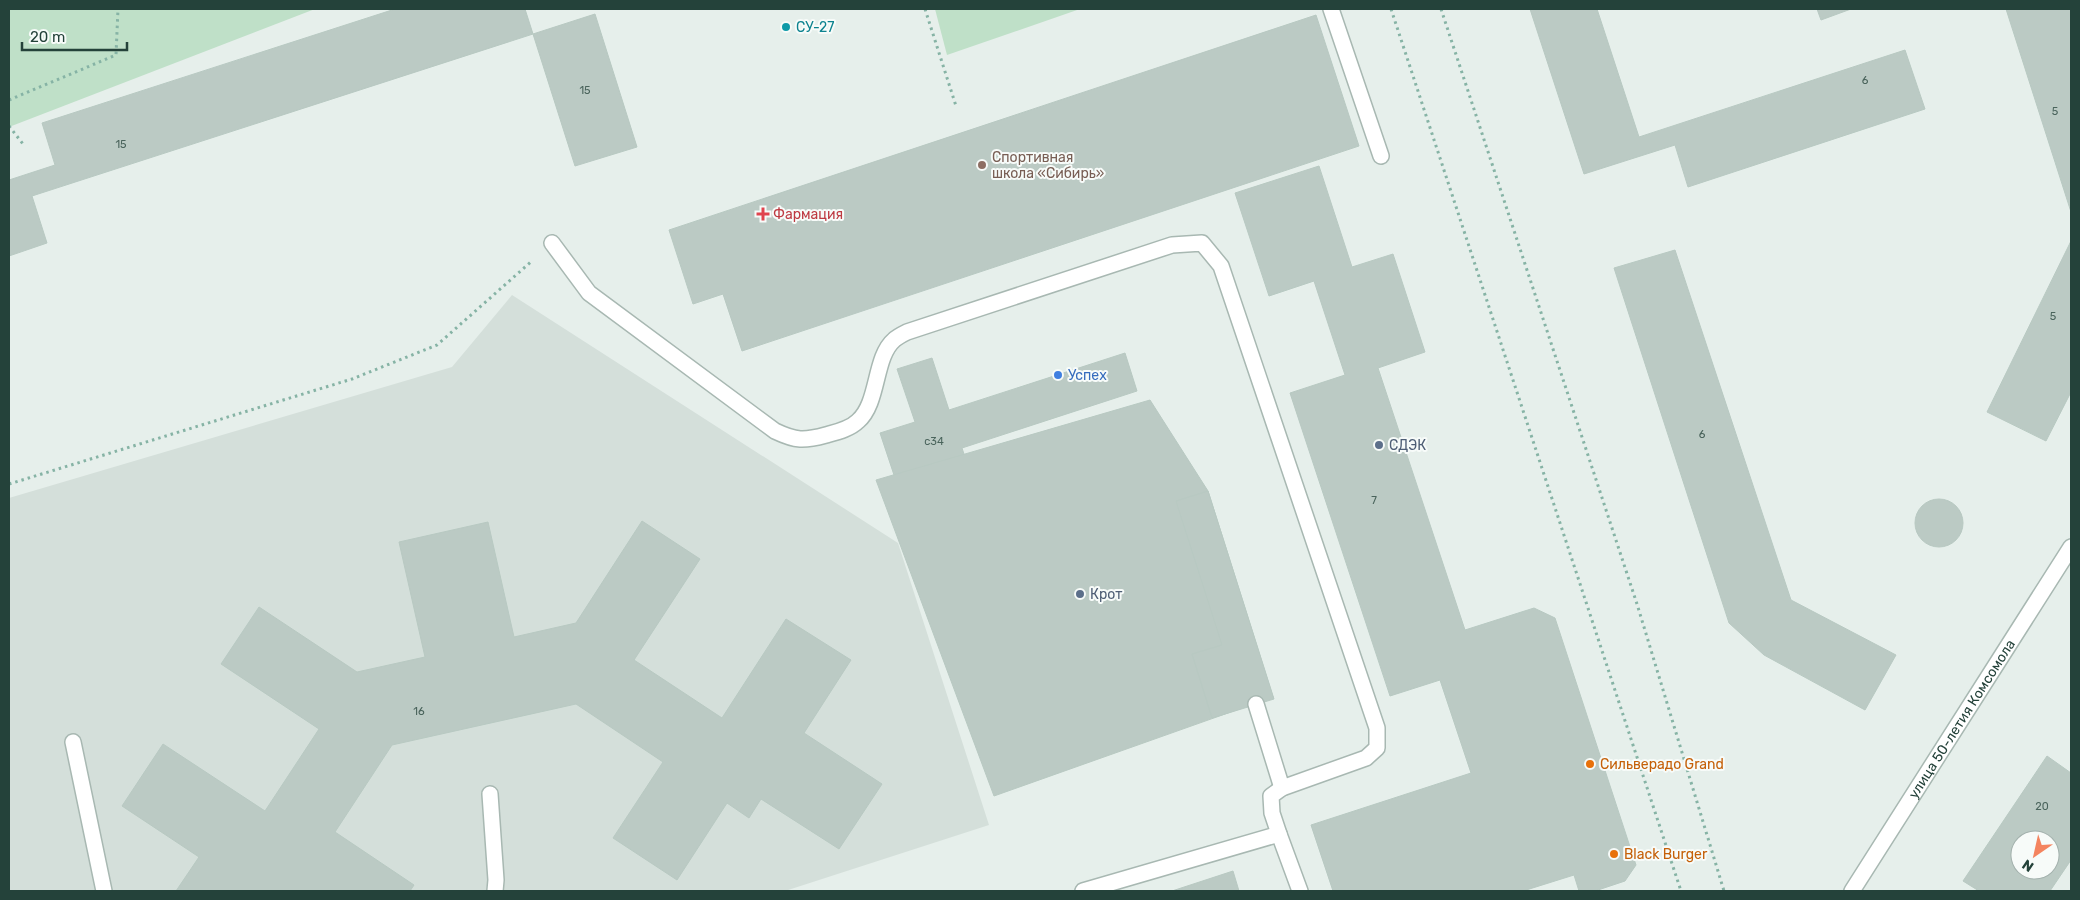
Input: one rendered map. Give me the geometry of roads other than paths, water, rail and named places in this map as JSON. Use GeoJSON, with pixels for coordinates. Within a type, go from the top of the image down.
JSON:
{"type":"FeatureCollection","features":[{"type":"Feature","properties":{"kind":"street"},"geometry":{"type":"LineString","coordinates":[[1331,9],[1382,156]]}},
{"type":"Feature","properties":{"kind":"street"},"geometry":{"type":"LineString","coordinates":[[552,243],[588,293],[775,431],[794,440],[811,439],[843,430],[859,421],[869,403],[885,355],[892,341],[907,332],[1172,245],[1202,244],[1221,266],[1377,728],[1377,748],[1366,758],[1282,788],[1271,796],[1272,813],[1300,891]]}},
{"type":"Feature","properties":{"kind":"street","name":"улица 50-летия Комсомола"},"geometry":{"type":"LineString","coordinates":[[1852,891],[2071,547]]}},
{"type":"Feature","properties":{"kind":"street"},"geometry":{"type":"LineString","coordinates":[[1256,704],[1282,788]]}},
{"type":"Feature","properties":{"kind":"street"},"geometry":{"type":"LineString","coordinates":[[73,742],[104,891]]}},
{"type":"Feature","properties":{"kind":"street"},"geometry":{"type":"LineString","coordinates":[[490,794],[496,880],[495,891]]}},
{"type":"Feature","properties":{"kind":"street"},"geometry":{"type":"LineString","coordinates":[[1083,891],[1279,834]]}},
{"type":"Feature","properties":{"kind":"place","name":"СУ-27"},"geometry":{"type":"Point","coordinates":[786,27]}},
{"type":"Feature","properties":{"kind":"place","name":"Спортивная школа «Сибирь»"},"geometry":{"type":"Point","coordinates":[982,165]}},
{"type":"Feature","properties":{"kind":"place","name":"Фармация"},"geometry":{"type":"Point","coordinates":[763,214]}},
{"type":"Feature","properties":{"kind":"place","name":"Успех"},"geometry":{"type":"Point","coordinates":[1058,375]}},
{"type":"Feature","properties":{"kind":"place","name":"СДЭК"},"geometry":{"type":"Point","coordinates":[1379,445]}},
{"type":"Feature","properties":{"kind":"place","name":"Крот"},"geometry":{"type":"Point","coordinates":[1080,594]}},
{"type":"Feature","properties":{"kind":"place","name":"Сильверадо Grand"},"geometry":{"type":"Point","coordinates":[1590,764]}},
{"type":"Feature","properties":{"kind":"place","name":"Black Burger"},"geometry":{"type":"Point","coordinates":[1614,854]}}]}
